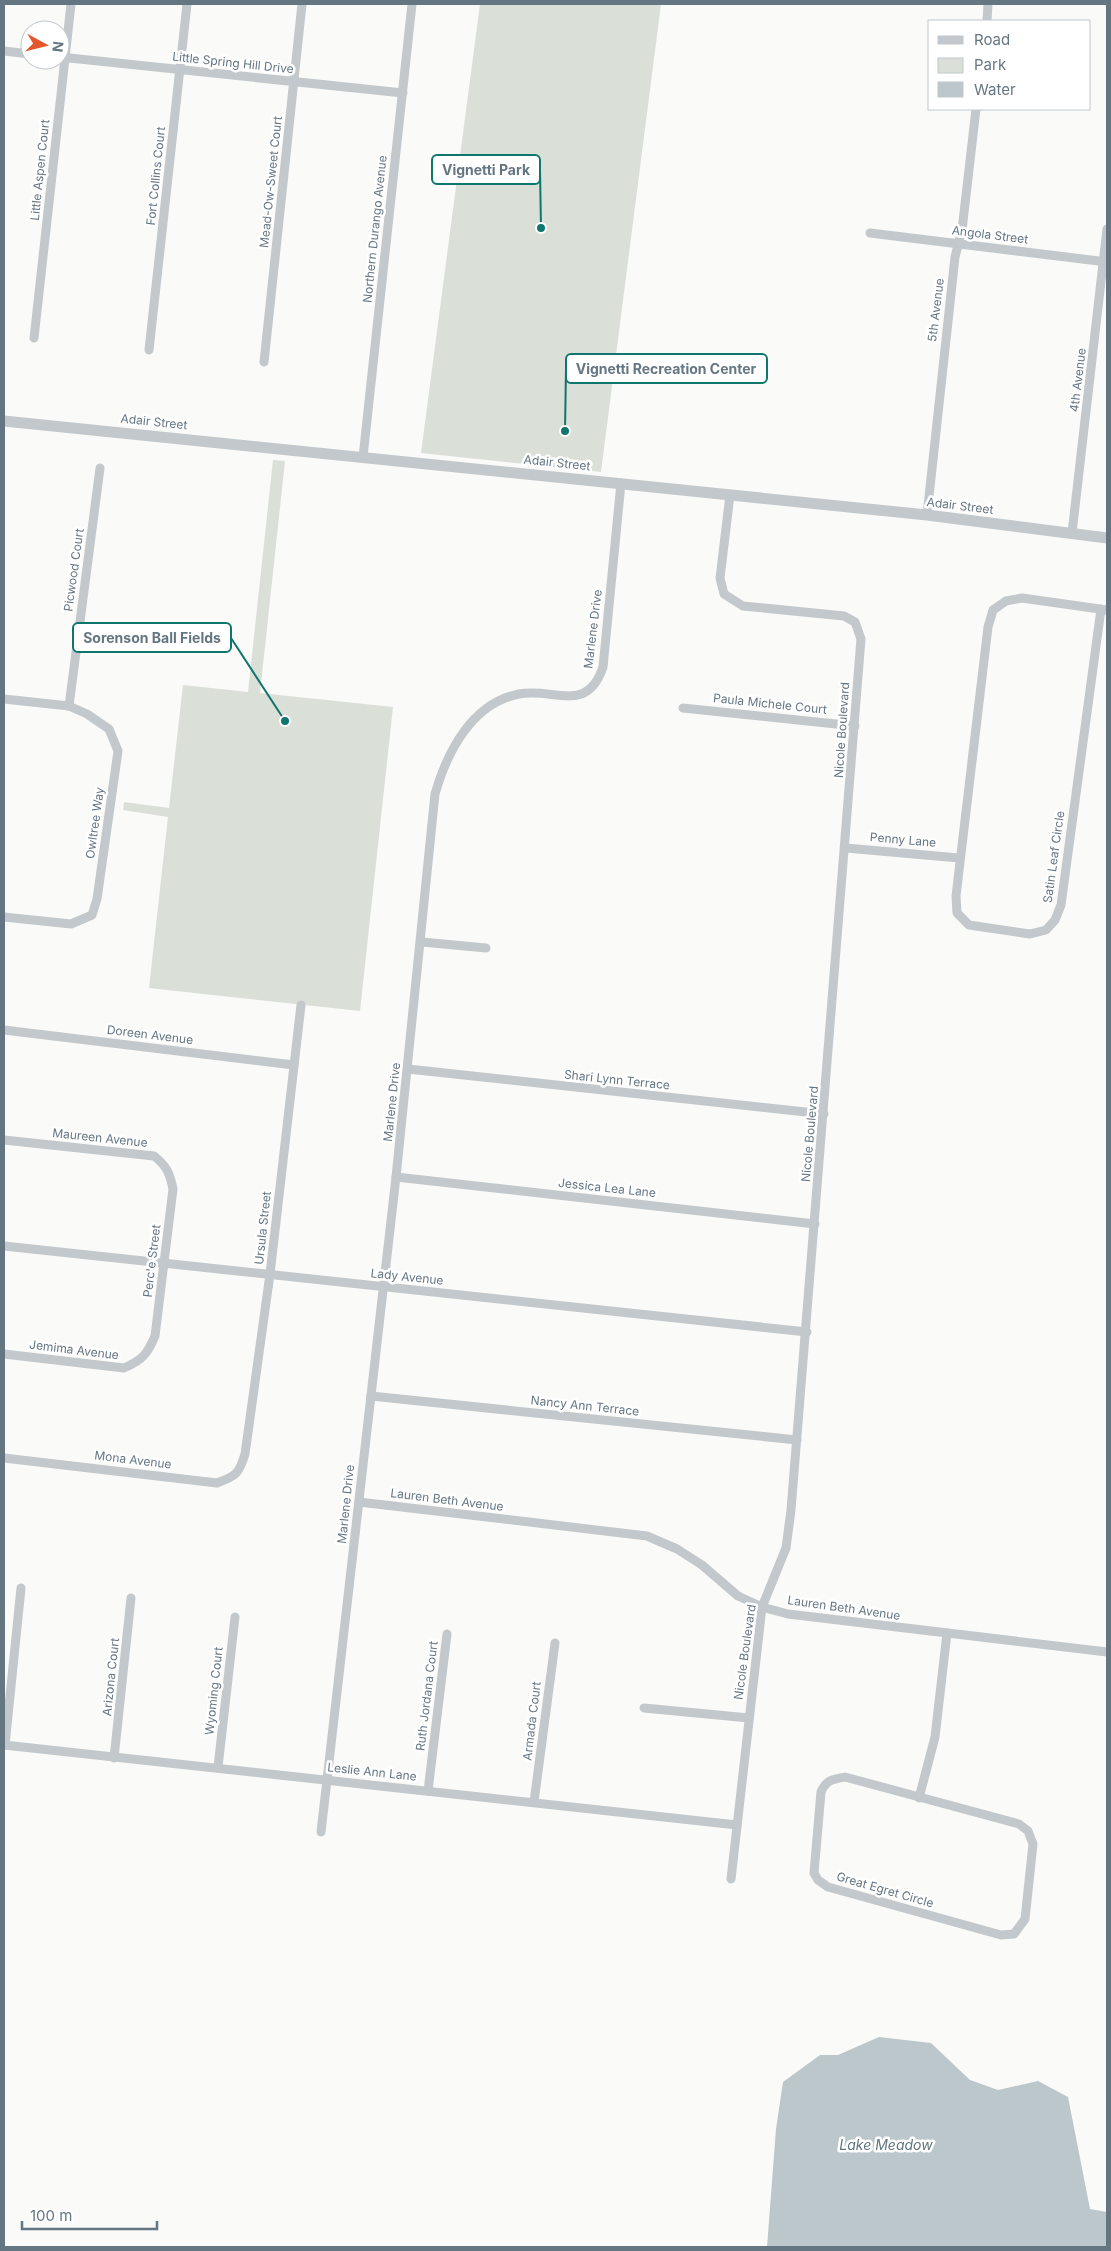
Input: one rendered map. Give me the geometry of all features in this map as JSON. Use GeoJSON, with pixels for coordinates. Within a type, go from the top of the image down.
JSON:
{"type":"FeatureCollection","features":[{"type":"Feature","properties":{"kind":"street","name":"Little Aspen Court"},"geometry":{"type":"LineString","coordinates":[[68,20],[71,4]]}},
{"type":"Feature","properties":{"kind":"street","name":"Fort Collins Court"},"geometry":{"type":"LineString","coordinates":[[149,350],[187,4]]}},
{"type":"Feature","properties":{"kind":"street","name":"Mead-Ow-Sweet Court"},"geometry":{"type":"LineString","coordinates":[[264,362],[302,4]]}},
{"type":"Feature","properties":{"kind":"street","name":"Northern Durango Avenue"},"geometry":{"type":"LineString","coordinates":[[363,457],[412,4]]}},
{"type":"Feature","properties":{"kind":"street"},"geometry":{"type":"LineString","coordinates":[[986,20],[988,4]]}},
{"type":"Feature","properties":{"kind":"street"},"geometry":{"type":"LineString","coordinates":[[4,51],[20,53]]}},
{"type":"Feature","properties":{"kind":"street","name":"Little Spring Hill Drive"},"geometry":{"type":"LineString","coordinates":[[70,58],[402,93]]}},
{"type":"Feature","properties":{"kind":"street","name":"Little Aspen Court"},"geometry":{"type":"LineString","coordinates":[[34,338],[61,70]]}},
{"type":"Feature","properties":{"kind":"street","name":"5th Avenue"},"geometry":{"type":"LineString","coordinates":[[927,515],[936,424],[976,110]]}},
{"type":"Feature","properties":{"kind":"street","name":"4th Avenue"},"geometry":{"type":"LineString","coordinates":[[1072,533],[1106,262],[1107,229]]}},
{"type":"Feature","properties":{"kind":"street","name":"Angola Street"},"geometry":{"type":"LineString","coordinates":[[870,233],[1106,262]]}},
{"type":"Feature","properties":{"kind":"street","name":"Adair Street"},"geometry":{"type":"LineString","coordinates":[[4,421],[927,515],[1107,538]]}},
{"type":"Feature","properties":{"kind":"street","name":"Picwood Court"},"geometry":{"type":"LineString","coordinates":[[68,706],[100,468]]}},
{"type":"Feature","properties":{"kind":"street","name":"Marlene Drive"},"geometry":{"type":"LineString","coordinates":[[321,1832],[422,942],[435,794],[443,767],[466,729],[484,708],[519,694],[573,696],[586,692],[598,683],[603,667],[621,484]]}},
{"type":"Feature","properties":{"kind":"street","name":"Nicole Boulevard"},"geometry":{"type":"LineString","coordinates":[[730,495],[720,578],[724,594],[743,606],[844,616],[855,622],[862,639],[798,1440],[786,1548],[762,1607],[731,1879]]}},
{"type":"Feature","properties":{"kind":"street","name":"Satin Leaf Circle"},"geometry":{"type":"LineString","coordinates":[[1022,598],[1104,609],[1061,906],[1055,920],[1046,930],[1030,934],[969,925],[957,913],[956,896],[959,858],[988,627],[993,610],[1006,601],[1022,598]]}},
{"type":"Feature","properties":{"kind":"street"},"geometry":{"type":"LineString","coordinates":[[4,699],[68,706]]}},
{"type":"Feature","properties":{"kind":"street","name":"Owltree Way"},"geometry":{"type":"LineString","coordinates":[[4,917],[71,924],[92,915],[97,899],[118,751],[109,729],[87,714],[68,706]]}},
{"type":"Feature","properties":{"kind":"street","name":"Paula Michele Court"},"geometry":{"type":"LineString","coordinates":[[683,708],[855,726]]}},
{"type":"Feature","properties":{"kind":"street","name":"Penny Lane"},"geometry":{"type":"LineString","coordinates":[[846,848],[959,858]]}},
{"type":"Feature","properties":{"kind":"street"},"geometry":{"type":"LineString","coordinates":[[422,942],[486,948]]}},
{"type":"Feature","properties":{"kind":"street","name":"Ursula Street"},"geometry":{"type":"LineString","coordinates":[[244,1454],[270,1274],[301,1005]]}},
{"type":"Feature","properties":{"kind":"street","name":"Doreen Avenue"},"geometry":{"type":"LineString","coordinates":[[4,1030],[294,1064]]}},
{"type":"Feature","properties":{"kind":"street","name":"Shari Lynn Terrace"},"geometry":{"type":"LineString","coordinates":[[408,1069],[824,1114]]}},
{"type":"Feature","properties":{"kind":"street","name":"Maureen Avenue"},"geometry":{"type":"LineString","coordinates":[[4,1140],[154,1156],[165,1164],[170,1174],[173,1190]]}},
{"type":"Feature","properties":{"kind":"street","name":"Jessica Lea Lane"},"geometry":{"type":"LineString","coordinates":[[396,1177],[815,1224]]}},
{"type":"Feature","properties":{"kind":"street","name":"Perc'e Street"},"geometry":{"type":"LineString","coordinates":[[155,1336],[173,1190]]}},
{"type":"Feature","properties":{"kind":"street","name":"Lady Avenue"},"geometry":{"type":"LineString","coordinates":[[4,1246],[807,1332]]}},
{"type":"Feature","properties":{"kind":"street","name":"Jemima Avenue"},"geometry":{"type":"LineString","coordinates":[[4,1354],[124,1368],[141,1361],[150,1348],[155,1336]]}},
{"type":"Feature","properties":{"kind":"street","name":"Nancy Ann Terrace"},"geometry":{"type":"LineString","coordinates":[[371,1396],[798,1440]]}},
{"type":"Feature","properties":{"kind":"street","name":"Mona Avenue"},"geometry":{"type":"LineString","coordinates":[[4,1458],[217,1482],[234,1476],[240,1468],[244,1454]]}},
{"type":"Feature","properties":{"kind":"street","name":"Lauren Beth Avenue"},"geometry":{"type":"LineString","coordinates":[[359,1502],[647,1536],[677,1549],[702,1565],[738,1596],[762,1607],[788,1614],[1107,1652]]}},
{"type":"Feature","properties":{"kind":"street"},"geometry":{"type":"LineString","coordinates":[[4,1745],[20,1588]]}},
{"type":"Feature","properties":{"kind":"street","name":"Arizona Court"},"geometry":{"type":"LineString","coordinates":[[114,1758],[132,1598]]}},
{"type":"Feature","properties":{"kind":"street","name":"Wyoming Court"},"geometry":{"type":"LineString","coordinates":[[218,1767],[234,1618]]}},
{"type":"Feature","properties":{"kind":"street"},"geometry":{"type":"LineString","coordinates":[[919,1798],[935,1737],[947,1633]]}},
{"type":"Feature","properties":{"kind":"street","name":"Ruth Jordana Court"},"geometry":{"type":"LineString","coordinates":[[428,1791],[447,1634]]}},
{"type":"Feature","properties":{"kind":"street","name":"Armada Court"},"geometry":{"type":"LineString","coordinates":[[534,1802],[555,1643]]}},
{"type":"Feature","properties":{"kind":"street"},"geometry":{"type":"LineString","coordinates":[[644,1708],[749,1718]]}},
{"type":"Feature","properties":{"kind":"street","name":"Leslie Ann Lane"},"geometry":{"type":"LineString","coordinates":[[4,1745],[737,1825]]}},
{"type":"Feature","properties":{"kind":"street","name":"Great Egret Circle"},"geometry":{"type":"LineString","coordinates":[[845,1777],[919,1798],[1018,1824],[1028,1831],[1033,1844],[1025,1919],[1014,1934],[1001,1935],[915,1912],[828,1887],[818,1880],[814,1873],[821,1792],[824,1784],[833,1779],[845,1777]]}},
{"type":"Feature","properties":{"kind":"green space"},"geometry":{"type":"Polygon","coordinates":[[[480,4],[661,4],[601,472],[421,453],[480,4]]]}},
{"type":"Feature","properties":{"kind":"green space"},"geometry":{"type":"Polygon","coordinates":[[[273,460],[285,461],[260,693],[393,707],[360,1011],[149,988],[168,817],[123,810],[124,802],[169,808],[183,685],[248,692],[273,460]]]}},
{"type":"Feature","properties":{"kind":"water","name":"Lake Meadow"},"geometry":{"type":"Polygon","coordinates":[[[879,2037],[931,2043],[970,2080],[998,2090],[1038,2081],[1068,2097],[1090,2209],[1107,2212],[1107,2247],[767,2247],[776,2129],[783,2082],[820,2055],[838,2055],[879,2037]]]}},
{"type":"Feature","properties":{"kind":"place","name":"Vignetti Park"},"geometry":{"type":"Point","coordinates":[541,228]}},
{"type":"Feature","properties":{"kind":"place","name":"Vignetti Recreation Center"},"geometry":{"type":"Point","coordinates":[565,431]}},
{"type":"Feature","properties":{"kind":"place","name":"Sorenson Ball Fields"},"geometry":{"type":"Point","coordinates":[285,721]}}]}
